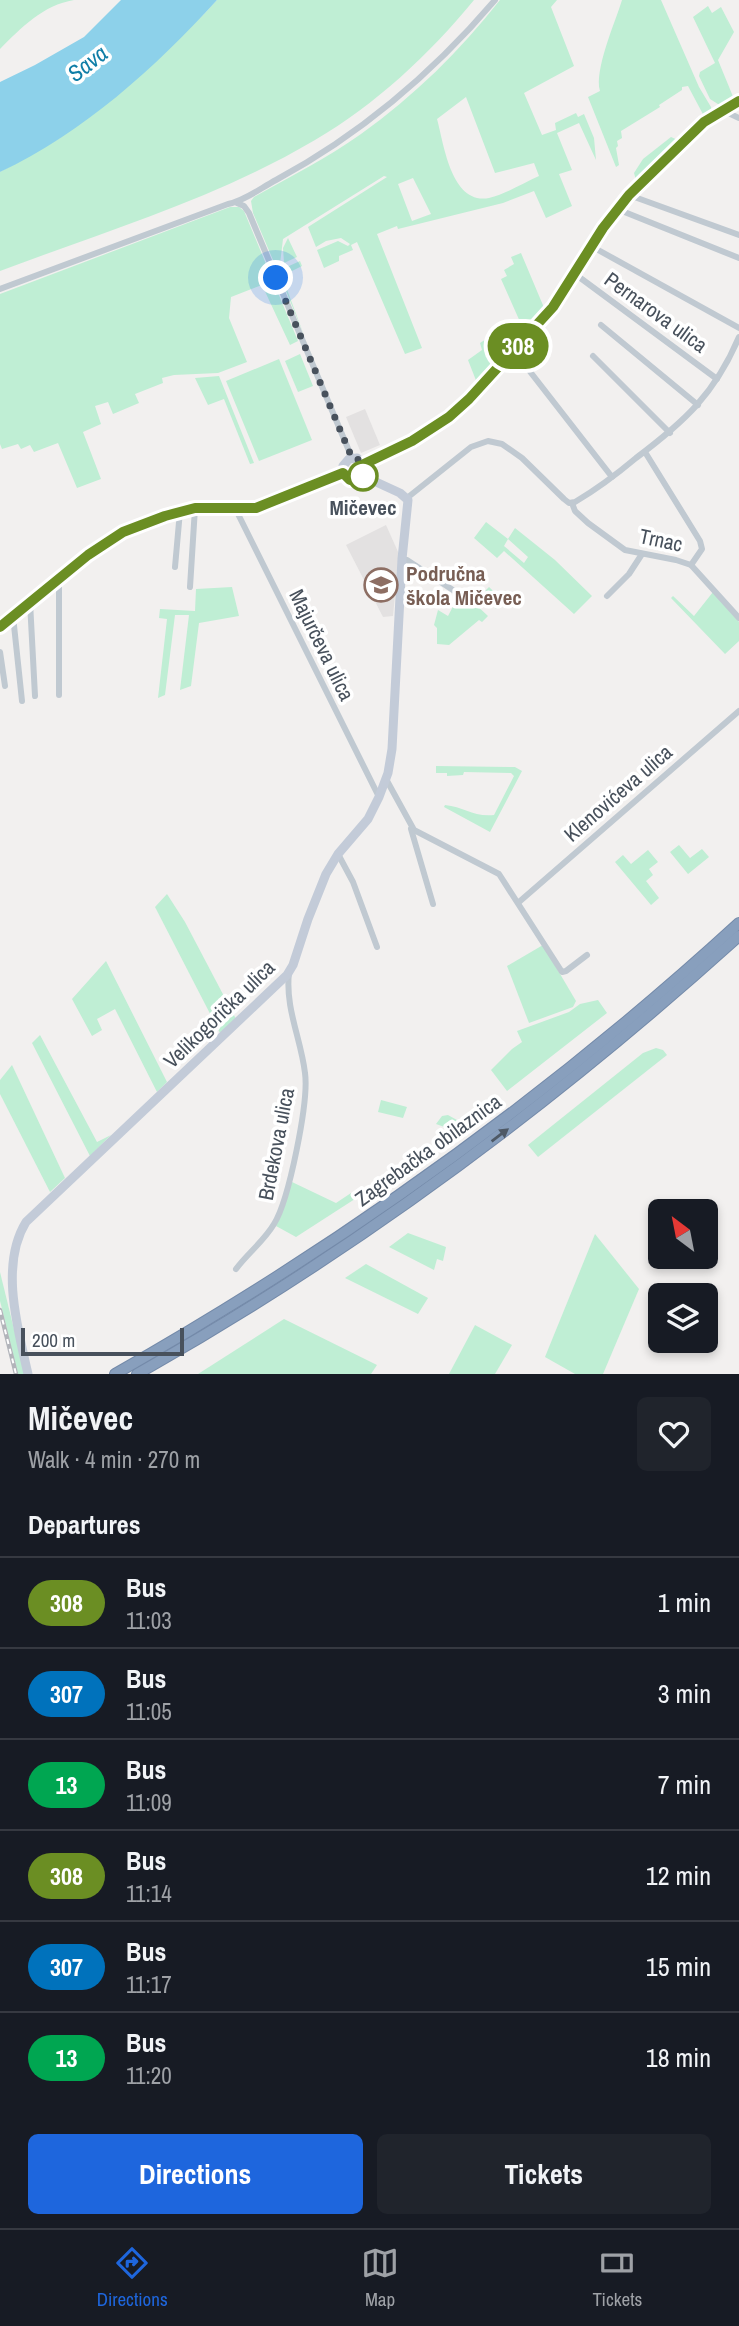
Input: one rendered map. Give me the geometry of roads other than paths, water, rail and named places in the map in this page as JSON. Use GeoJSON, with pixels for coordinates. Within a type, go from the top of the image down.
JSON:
{"type":"FeatureCollection","features":[{"type":"Feature","properties":{"kind":"highway","name":"Zagrebačka obilaznica"},"geometry":{"type":"LineString","coordinates":[[115,1374],[276,1279],[435,1170],[579,1061],[739,923]]}},
{"type":"Feature","properties":{"kind":"highway","name":"Zagrebačka obilaznica"},"geometry":{"type":"LineString","coordinates":[[136,1374],[302,1274],[453,1171],[586,1069],[739,936]]}},
{"type":"Feature","properties":{"kind":"street"},"geometry":{"type":"LineString","coordinates":[[237,203],[332,148],[364,126],[440,61],[495,0]]}},
{"type":"Feature","properties":{"kind":"street"},"geometry":{"type":"LineString","coordinates":[[364,464],[412,441],[449,417],[469,399],[553,307],[591,246],[629,195],[688,136],[721,110],[739,101]]}},
{"type":"Feature","properties":{"kind":"street"},"geometry":{"type":"LineString","coordinates":[[721,110],[739,118]]}},
{"type":"Feature","properties":{"kind":"street"},"geometry":{"type":"LineString","coordinates":[[629,195],[739,234]]}},
{"type":"Feature","properties":{"kind":"street"},"geometry":{"type":"LineString","coordinates":[[0,289],[228,204],[237,203],[244,206],[352,458]]}},
{"type":"Feature","properties":{"kind":"street"},"geometry":{"type":"LineString","coordinates":[[617,209],[739,258]]}},
{"type":"Feature","properties":{"kind":"street"},"geometry":{"type":"LineString","coordinates":[[591,246],[739,328]]}},
{"type":"Feature","properties":{"kind":"street","name":"Pernarova ulica"},"geometry":{"type":"LineString","coordinates":[[575,274],[717,379]]}},
{"type":"Feature","properties":{"kind":"street"},"geometry":{"type":"LineString","coordinates":[[601,324],[698,405]]}},
{"type":"Feature","properties":{"kind":"street"},"geometry":{"type":"LineString","coordinates":[[572,503],[670,433],[698,405],[717,379],[739,337]]}},
{"type":"Feature","properties":{"kind":"street"},"geometry":{"type":"LineString","coordinates":[[514,351],[612,477]]}},
{"type":"Feature","properties":{"kind":"street"},"geometry":{"type":"LineString","coordinates":[[593,356],[670,433]]}},
{"type":"Feature","properties":{"kind":"street","name":"Trnac"},"geometry":{"type":"LineString","coordinates":[[407,498],[471,447],[488,441],[515,452],[555,492],[572,503],[588,523],[625,551],[691,565],[739,618]]}},
{"type":"Feature","properties":{"kind":"street"},"geometry":{"type":"LineString","coordinates":[[645,452],[702,544],[702,549],[691,565]]}},
{"type":"Feature","properties":{"kind":"street"},"geometry":{"type":"LineString","coordinates":[[363,476],[354,481],[343,473],[344,463],[352,458],[364,464]]}},
{"type":"Feature","properties":{"kind":"street"},"geometry":{"type":"LineString","coordinates":[[363,476],[364,464]]}},
{"type":"Feature","properties":{"kind":"street"},"geometry":{"type":"LineString","coordinates":[[0,627],[94,551],[123,532],[195,508],[256,508],[268,505],[343,473]]}},
{"type":"Feature","properties":{"kind":"street"},"geometry":{"type":"LineString","coordinates":[[363,476],[407,498]]}},
{"type":"Feature","properties":{"kind":"street","name":"Velikogorička ulica"},"geometry":{"type":"LineString","coordinates":[[28,1374],[8,1290],[6,1264],[10,1246],[19,1230],[290,971],[315,900],[338,854],[368,818],[379,797],[392,749],[407,498]]}},
{"type":"Feature","properties":{"kind":"street"},"geometry":{"type":"LineString","coordinates":[[190,587],[195,508]]}},
{"type":"Feature","properties":{"kind":"street","name":"Majurčeva ulica"},"geometry":{"type":"LineString","coordinates":[[235,508],[379,797]]}},
{"type":"Feature","properties":{"kind":"street"},"geometry":{"type":"LineString","coordinates":[[175,567],[180,511]]}},
{"type":"Feature","properties":{"kind":"street"},"geometry":{"type":"LineString","coordinates":[[607,596],[629,574],[642,554]]}},
{"type":"Feature","properties":{"kind":"street"},"geometry":{"type":"LineString","coordinates":[[402,559],[459,594]]}},
{"type":"Feature","properties":{"kind":"street"},"geometry":{"type":"LineString","coordinates":[[59,579],[59,695]]}},
{"type":"Feature","properties":{"kind":"street"},"geometry":{"type":"LineString","coordinates":[[30,603],[35,696]]}},
{"type":"Feature","properties":{"kind":"street"},"geometry":{"type":"LineString","coordinates":[[13,616],[22,701]]}},
{"type":"Feature","properties":{"kind":"street"},"geometry":{"type":"LineString","coordinates":[[0,652],[5,686]]}},
{"type":"Feature","properties":{"kind":"street","name":"Klenovićeva ulica"},"geometry":{"type":"LineString","coordinates":[[519,902],[739,711]]}},
{"type":"Feature","properties":{"kind":"street"},"geometry":{"type":"LineString","coordinates":[[386,779],[411,827],[433,904]]}},
{"type":"Feature","properties":{"kind":"street"},"geometry":{"type":"LineString","coordinates":[[411,827],[495,870],[519,902],[562,972],[587,955]]}},
{"type":"Feature","properties":{"kind":"street"},"geometry":{"type":"LineString","coordinates":[[338,854],[353,882],[377,947]]}},
{"type":"Feature","properties":{"kind":"street","name":"Brdekova ulica"},"geometry":{"type":"LineString","coordinates":[[236,1269],[270,1230],[280,1214],[302,1115],[305,1074],[289,998],[290,971]]}},
{"type":"Feature","properties":{"kind":"water","name":"Sava"},"geometry":{"type":"Polygon","coordinates":[[[121,0],[217,0],[169,50],[116,97],[60,138],[0,172],[0,82],[84,37],[121,0]]]}},
{"type":"Feature","properties":{"kind":"railway"},"geometry":{"type":"LineString","coordinates":[[0,1310],[16,1374]]}},
{"type":"Feature","properties":{"kind":"place","name":"Mičevec"},"geometry":{"type":"Point","coordinates":[363,476]}},
{"type":"Feature","properties":{"kind":"place","name":"Područna škola Mičevec"},"geometry":{"type":"Point","coordinates":[381,585]}}]}
